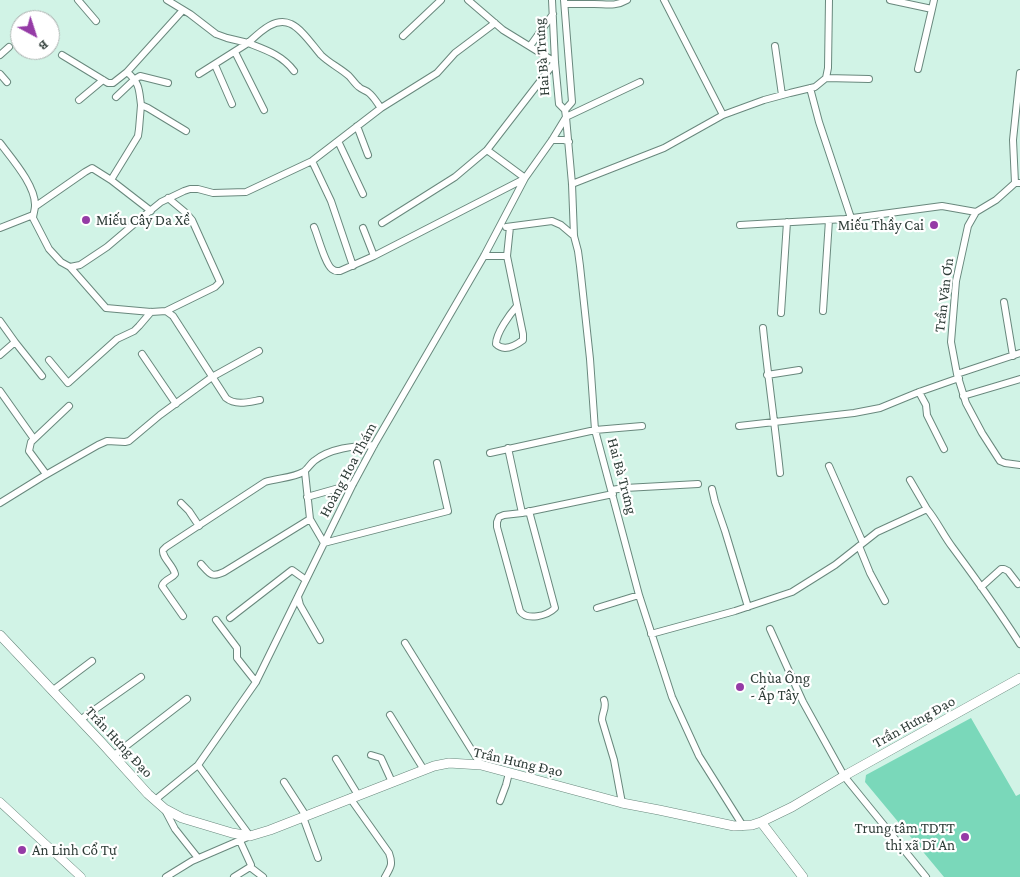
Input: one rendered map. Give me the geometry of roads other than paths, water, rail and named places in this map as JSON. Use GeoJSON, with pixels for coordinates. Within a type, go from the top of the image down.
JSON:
{"type":"FeatureCollection","features":[{"type":"Feature","properties":{"kind":"main road","name":"Trần Hưng Đạo"},"geometry":{"type":"LineString","coordinates":[[0,635],[148,794],[165,809],[196,823],[250,836],[449,762],[481,765],[622,803],[734,826],[743,826],[761,822],[792,806],[1020,678]]}},
{"type":"Feature","properties":{"kind":"main road"},"geometry":{"type":"LineString","coordinates":[[761,822],[803,877]]}},
{"type":"Feature","properties":{"kind":"street"},"geometry":{"type":"LineString","coordinates":[[78,0],[96,21]]}},
{"type":"Feature","properties":{"kind":"street"},"geometry":{"type":"LineString","coordinates":[[402,36],[442,0]]}},
{"type":"Feature","properties":{"kind":"street"},"geometry":{"type":"LineString","coordinates":[[382,223],[455,177],[487,150],[555,62],[503,30],[468,0]]}},
{"type":"Feature","properties":{"kind":"street","name":"Hai Bà Trưng"},"geometry":{"type":"LineString","coordinates":[[552,0],[559,104],[566,113],[574,236],[580,266],[595,430],[639,595],[672,697],[699,756],[743,826]]}},
{"type":"Feature","properties":{"kind":"street"},"geometry":{"type":"LineString","coordinates":[[564,2],[612,5],[621,4],[627,0]]}},
{"type":"Feature","properties":{"kind":"street"},"geometry":{"type":"LineString","coordinates":[[664,0],[723,115]]}},
{"type":"Feature","properties":{"kind":"street"},"geometry":{"type":"LineString","coordinates":[[572,184],[664,148],[723,115],[782,95],[815,87],[826,78],[828,68],[829,0]]}},
{"type":"Feature","properties":{"kind":"street"},"geometry":{"type":"LineString","coordinates":[[890,0],[932,9]]}},
{"type":"Feature","properties":{"kind":"street"},"geometry":{"type":"LineString","coordinates":[[918,69],[934,0]]}},
{"type":"Feature","properties":{"kind":"street"},"geometry":{"type":"LineString","coordinates":[[172,2],[216,34],[274,53],[288,63],[294,71]]}},
{"type":"Feature","properties":{"kind":"street","name":"Hai Bà Trưng"},"geometry":{"type":"LineString","coordinates":[[564,2],[572,102],[566,113]]}},
{"type":"Feature","properties":{"kind":"street"},"geometry":{"type":"LineString","coordinates":[[62,55],[108,83],[113,83],[128,72],[183,10]]}},
{"type":"Feature","properties":{"kind":"street"},"geometry":{"type":"LineString","coordinates":[[530,46],[553,14]]}},
{"type":"Feature","properties":{"kind":"street"},"geometry":{"type":"LineString","coordinates":[[199,74],[248,43],[263,29],[283,22],[291,24],[302,33],[321,55],[361,89],[367,90],[381,108]]}},
{"type":"Feature","properties":{"kind":"street"},"geometry":{"type":"LineString","coordinates":[[70,268],[92,258],[168,198],[190,189],[198,189],[213,194],[246,192],[312,161],[381,108],[437,73],[455,53],[495,24]]}},
{"type":"Feature","properties":{"kind":"street"},"geometry":{"type":"LineString","coordinates":[[775,46],[782,95]]}},
{"type":"Feature","properties":{"kind":"street"},"geometry":{"type":"LineString","coordinates":[[0,55],[9,47]]}},
{"type":"Feature","properties":{"kind":"street"},"geometry":{"type":"LineString","coordinates":[[235,52],[264,110]]}},
{"type":"Feature","properties":{"kind":"street"},"geometry":{"type":"LineString","coordinates":[[215,65],[232,104]]}},
{"type":"Feature","properties":{"kind":"street"},"geometry":{"type":"LineString","coordinates":[[110,180],[138,136],[141,106],[139,88],[135,79],[128,72]]}},
{"type":"Feature","properties":{"kind":"street"},"geometry":{"type":"LineString","coordinates":[[740,225],[851,218],[942,206],[976,212],[996,200],[1017,183],[1013,140],[1020,73]]}},
{"type":"Feature","properties":{"kind":"street"},"geometry":{"type":"LineString","coordinates":[[0,74],[7,82]]}},
{"type":"Feature","properties":{"kind":"street"},"geometry":{"type":"LineString","coordinates":[[116,97],[135,79],[142,76],[168,83]]}},
{"type":"Feature","properties":{"kind":"street"},"geometry":{"type":"LineString","coordinates":[[826,78],[869,79]]}},
{"type":"Feature","properties":{"kind":"street"},"geometry":{"type":"LineString","coordinates":[[79,100],[103,80]]}},
{"type":"Feature","properties":{"kind":"street"},"geometry":{"type":"LineString","coordinates":[[566,113],[640,82]]}},
{"type":"Feature","properties":{"kind":"street"},"geometry":{"type":"LineString","coordinates":[[810,88],[819,122],[851,218]]}},
{"type":"Feature","properties":{"kind":"street"},"geometry":{"type":"LineString","coordinates":[[141,106],[148,108],[186,131]]}},
{"type":"Feature","properties":{"kind":"street","name":"Hoàng Hoa Thám"},"geometry":{"type":"LineString","coordinates":[[155,800],[198,765],[256,682],[374,445],[484,256],[524,178],[552,140],[566,113]]}},
{"type":"Feature","properties":{"kind":"street"},"geometry":{"type":"LineString","coordinates":[[357,126],[368,155]]}},
{"type":"Feature","properties":{"kind":"street"},"geometry":{"type":"LineString","coordinates":[[552,140],[569,142]]}},
{"type":"Feature","properties":{"kind":"street"},"geometry":{"type":"LineString","coordinates":[[338,141],[363,194]]}},
{"type":"Feature","properties":{"kind":"street"},"geometry":{"type":"LineString","coordinates":[[0,143],[29,183],[36,206],[33,218],[49,249],[70,268],[106,308],[151,312],[166,310],[215,287],[220,282],[192,220],[168,198]]}},
{"type":"Feature","properties":{"kind":"street"},"geometry":{"type":"LineString","coordinates":[[314,227],[330,268],[340,271],[353,266],[524,178],[487,150]]}},
{"type":"Feature","properties":{"kind":"street"},"geometry":{"type":"LineString","coordinates":[[312,161],[331,201],[353,266]]}},
{"type":"Feature","properties":{"kind":"street"},"geometry":{"type":"LineString","coordinates":[[36,206],[90,169],[94,169],[150,211]]}},
{"type":"Feature","properties":{"kind":"street","name":"Trần Văn Ơn"},"geometry":{"type":"LineString","coordinates":[[976,212],[968,226],[956,281],[951,342],[963,396],[995,456],[1005,464],[1020,465]]}},
{"type":"Feature","properties":{"kind":"street"},"geometry":{"type":"LineString","coordinates":[[0,228],[33,215]]}},
{"type":"Feature","properties":{"kind":"street"},"geometry":{"type":"LineString","coordinates":[[823,311],[829,220]]}},
{"type":"Feature","properties":{"kind":"street"},"geometry":{"type":"LineString","coordinates":[[499,228],[552,221],[561,225],[574,236]]}},
{"type":"Feature","properties":{"kind":"street"},"geometry":{"type":"LineString","coordinates":[[781,313],[787,222]]}},
{"type":"Feature","properties":{"kind":"street"},"geometry":{"type":"LineString","coordinates":[[510,227],[507,256],[523,334],[523,340],[513,346],[503,348],[498,346],[496,338],[517,306]]}},
{"type":"Feature","properties":{"kind":"street"},"geometry":{"type":"LineString","coordinates":[[363,228],[374,256]]}},
{"type":"Feature","properties":{"kind":"street"},"geometry":{"type":"LineString","coordinates":[[484,256],[507,256]]}},
{"type":"Feature","properties":{"kind":"street"},"geometry":{"type":"LineString","coordinates":[[1004,302],[1013,356]]}},
{"type":"Feature","properties":{"kind":"street"},"geometry":{"type":"LineString","coordinates":[[166,310],[173,316],[230,402],[260,400]]}},
{"type":"Feature","properties":{"kind":"street"},"geometry":{"type":"LineString","coordinates":[[48,360],[68,383],[117,339],[134,331],[151,312]]}},
{"type":"Feature","properties":{"kind":"street"},"geometry":{"type":"LineString","coordinates":[[0,320],[42,376]]}},
{"type":"Feature","properties":{"kind":"street"},"geometry":{"type":"LineString","coordinates":[[763,328],[780,473]]}},
{"type":"Feature","properties":{"kind":"street"},"geometry":{"type":"LineString","coordinates":[[0,354],[15,342]]}},
{"type":"Feature","properties":{"kind":"street"},"geometry":{"type":"LineString","coordinates":[[0,503],[46,474],[107,441],[129,441],[212,377],[259,351]]}},
{"type":"Feature","properties":{"kind":"street"},"geometry":{"type":"LineString","coordinates":[[739,426],[854,413],[880,408],[1020,353]]}},
{"type":"Feature","properties":{"kind":"street"},"geometry":{"type":"LineString","coordinates":[[142,354],[176,404]]}},
{"type":"Feature","properties":{"kind":"street"},"geometry":{"type":"LineString","coordinates":[[768,375],[799,370]]}},
{"type":"Feature","properties":{"kind":"street"},"geometry":{"type":"LineString","coordinates":[[963,396],[1020,379]]}},
{"type":"Feature","properties":{"kind":"street"},"geometry":{"type":"LineString","coordinates":[[0,391],[34,439]]}},
{"type":"Feature","properties":{"kind":"street"},"geometry":{"type":"LineString","coordinates":[[918,392],[926,405],[927,415],[944,449]]}},
{"type":"Feature","properties":{"kind":"street"},"geometry":{"type":"LineString","coordinates":[[46,474],[29,451],[31,442],[69,406]]}},
{"type":"Feature","properties":{"kind":"street"},"geometry":{"type":"LineString","coordinates":[[490,453],[595,430],[642,426]]}},
{"type":"Feature","properties":{"kind":"street"},"geometry":{"type":"LineString","coordinates":[[183,616],[162,586],[164,582],[175,574],[162,552],[166,547],[266,482],[305,472],[314,461],[324,454],[374,445]]}},
{"type":"Feature","properties":{"kind":"street"},"geometry":{"type":"LineString","coordinates":[[508,448],[522,513]]}},
{"type":"Feature","properties":{"kind":"street"},"geometry":{"type":"LineString","coordinates":[[305,472],[310,519],[324,543],[448,511],[437,463]]}},
{"type":"Feature","properties":{"kind":"street"},"geometry":{"type":"LineString","coordinates":[[829,466],[861,544],[870,573],[885,601]]}},
{"type":"Feature","properties":{"kind":"street"},"geometry":{"type":"LineString","coordinates":[[910,480],[926,509],[1020,644]]}},
{"type":"Feature","properties":{"kind":"street"},"geometry":{"type":"LineString","coordinates":[[307,496],[353,484]]}},
{"type":"Feature","properties":{"kind":"street"},"geometry":{"type":"LineString","coordinates":[[530,511],[555,608],[545,615],[525,616],[520,611],[497,527],[500,517],[625,488],[698,484]]}},
{"type":"Feature","properties":{"kind":"street"},"geometry":{"type":"LineString","coordinates":[[712,488],[748,606]]}},
{"type":"Feature","properties":{"kind":"street"},"geometry":{"type":"LineString","coordinates":[[181,504],[189,511],[199,526]]}},
{"type":"Feature","properties":{"kind":"street"},"geometry":{"type":"LineString","coordinates":[[652,634],[792,592],[835,565],[876,532],[926,509]]}},
{"type":"Feature","properties":{"kind":"street"},"geometry":{"type":"LineString","coordinates":[[201,564],[210,574],[219,574],[310,519]]}},
{"type":"Feature","properties":{"kind":"street"},"geometry":{"type":"LineString","coordinates":[[981,587],[1004,569],[1008,571],[1018,584]]}},
{"type":"Feature","properties":{"kind":"street"},"geometry":{"type":"LineString","coordinates":[[230,618],[292,570],[306,580]]}},
{"type":"Feature","properties":{"kind":"street"},"geometry":{"type":"LineString","coordinates":[[596,608],[639,595]]}},
{"type":"Feature","properties":{"kind":"street"},"geometry":{"type":"LineString","coordinates":[[298,597],[300,605],[320,640]]}},
{"type":"Feature","properties":{"kind":"street"},"geometry":{"type":"LineString","coordinates":[[216,620],[236,648],[237,658],[256,682]]}},
{"type":"Feature","properties":{"kind":"street"},"geometry":{"type":"LineString","coordinates":[[770,629],[803,702],[844,776],[926,877]]}},
{"type":"Feature","properties":{"kind":"street"},"geometry":{"type":"LineString","coordinates":[[405,643],[481,765]]}},
{"type":"Feature","properties":{"kind":"street"},"geometry":{"type":"LineString","coordinates":[[52,691],[92,662]]}},
{"type":"Feature","properties":{"kind":"street"},"geometry":{"type":"LineString","coordinates":[[80,720],[141,677]]}},
{"type":"Feature","properties":{"kind":"street"},"geometry":{"type":"LineString","coordinates":[[114,756],[187,699]]}},
{"type":"Feature","properties":{"kind":"street"},"geometry":{"type":"LineString","coordinates":[[604,700],[605,709],[602,720],[614,760],[622,803]]}},
{"type":"Feature","properties":{"kind":"street"},"geometry":{"type":"LineString","coordinates":[[390,715],[424,770]]}},
{"type":"Feature","properties":{"kind":"street"},"geometry":{"type":"LineString","coordinates":[[372,755],[381,758],[392,782]]}},
{"type":"Feature","properties":{"kind":"street"},"geometry":{"type":"LineString","coordinates":[[336,759],[354,796],[391,859],[391,867],[385,877]]}},
{"type":"Feature","properties":{"kind":"street"},"geometry":{"type":"LineString","coordinates":[[166,877],[198,858],[250,836],[198,765]]}},
{"type":"Feature","properties":{"kind":"street"},"geometry":{"type":"LineString","coordinates":[[500,801],[509,773]]}},
{"type":"Feature","properties":{"kind":"street"},"geometry":{"type":"LineString","coordinates":[[284,782],[304,816],[318,858]]}},
{"type":"Feature","properties":{"kind":"street"},"geometry":{"type":"LineString","coordinates":[[0,802],[81,877]]}},
{"type":"Feature","properties":{"kind":"street"},"geometry":{"type":"LineString","coordinates":[[165,809],[175,828],[198,858]]}},
{"type":"Feature","properties":{"kind":"street"},"geometry":{"type":"LineString","coordinates":[[240,841],[250,866],[263,877]]}},
{"type":"Feature","properties":{"kind":"street"},"geometry":{"type":"LineString","coordinates":[[234,877],[250,866]]}},
{"type":"Feature","properties":{"kind":"place","name":"Miếu Cây Da Xề"},"geometry":{"type":"Point","coordinates":[86,220]}},
{"type":"Feature","properties":{"kind":"place","name":"Miếu Thầy Cai"},"geometry":{"type":"Point","coordinates":[934,225]}},
{"type":"Feature","properties":{"kind":"place","name":"Chùa Ông - Ấp Tây"},"geometry":{"type":"Point","coordinates":[740,687]}},
{"type":"Feature","properties":{"kind":"place","name":"Trung tâm TDTT thị xã Dĩ An"},"geometry":{"type":"Point","coordinates":[965,837]}},
{"type":"Feature","properties":{"kind":"place","name":"An Linh Cổ Tự"},"geometry":{"type":"Point","coordinates":[22,850]}}]}
